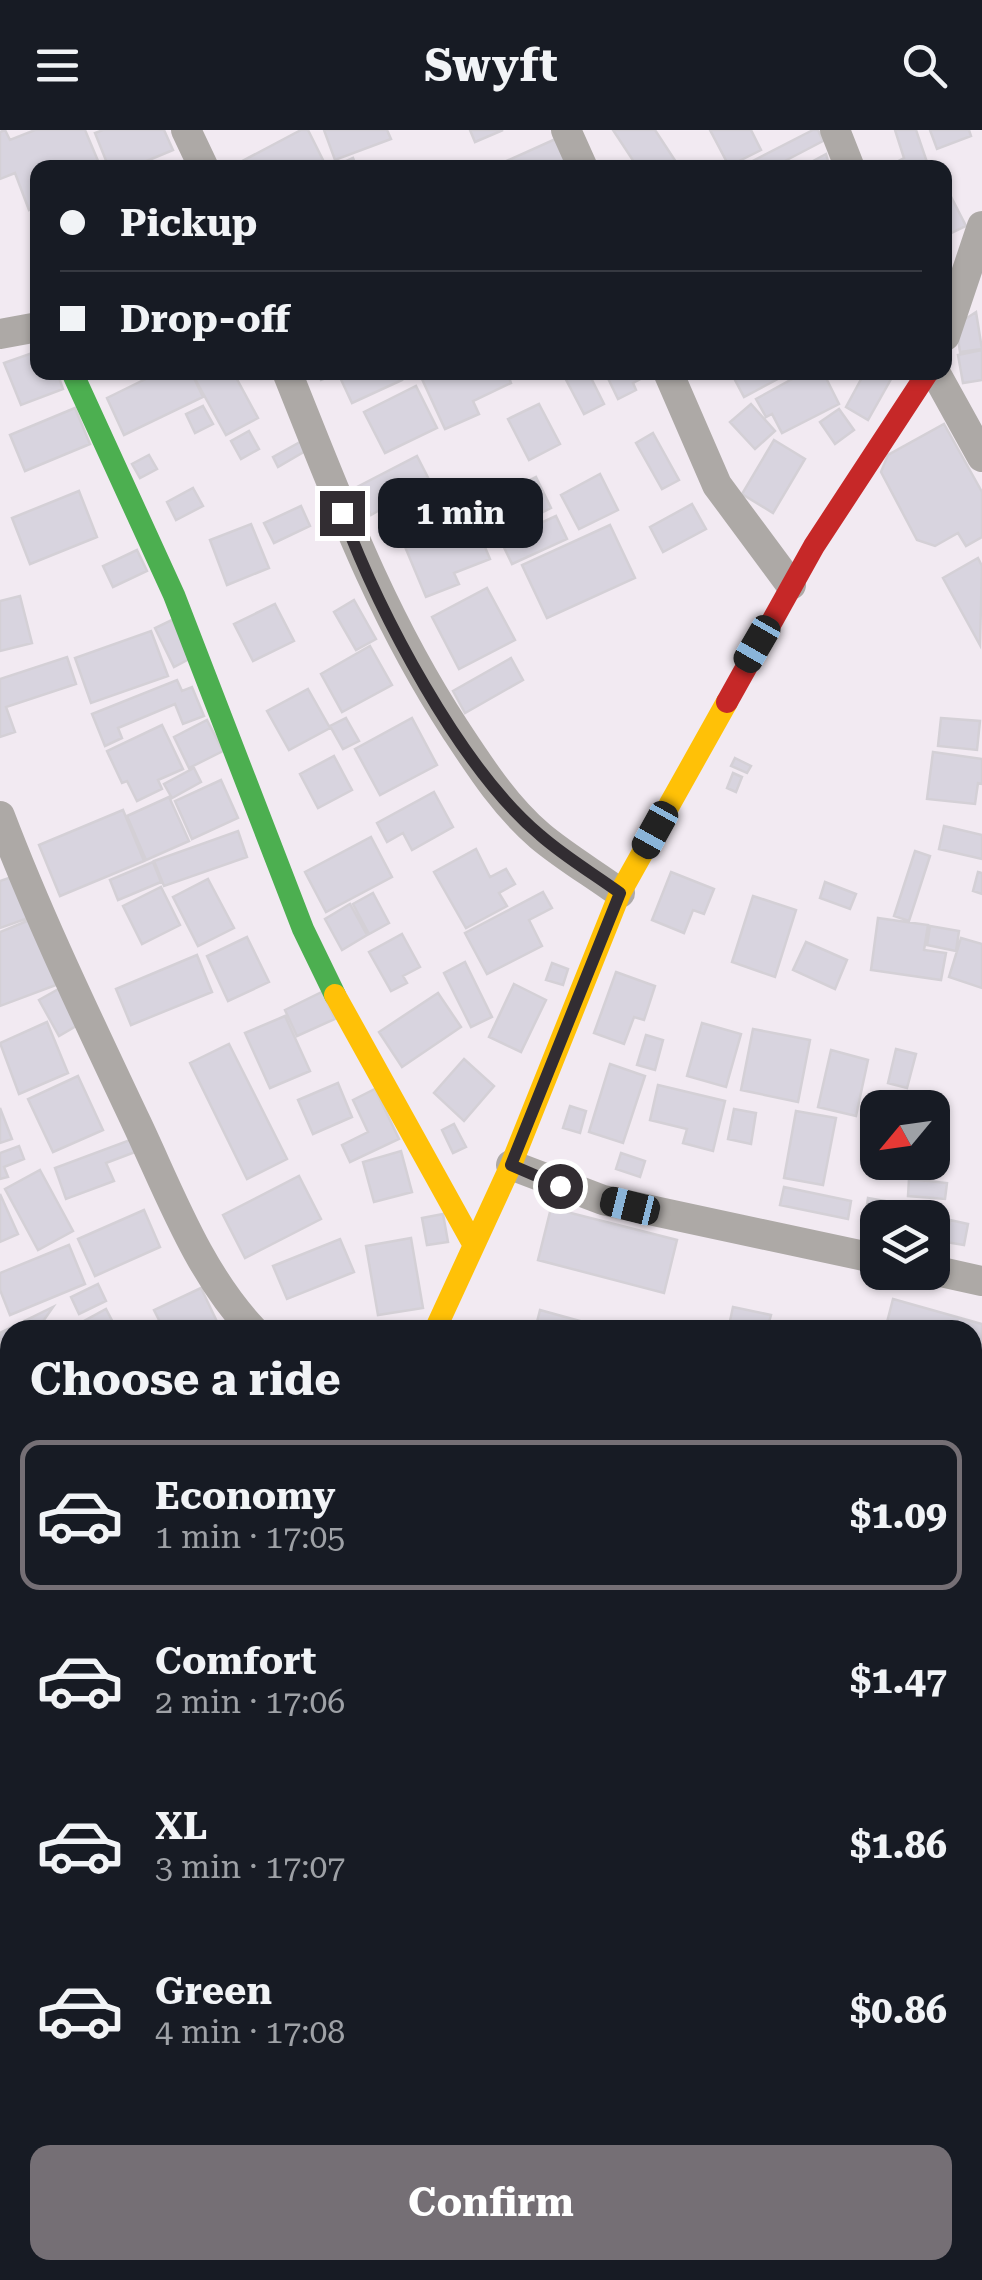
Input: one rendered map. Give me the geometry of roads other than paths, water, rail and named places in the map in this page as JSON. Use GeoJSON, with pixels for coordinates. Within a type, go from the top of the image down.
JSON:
{"type":"FeatureCollection","features":[{"type":"Feature","properties":{"kind":"street"},"geometry":{"type":"LineString","coordinates":[[186,130],[200,160]]}},
{"type":"Feature","properties":{"kind":"street"},"geometry":{"type":"LineString","coordinates":[[566,130],[579,160]]}},
{"type":"Feature","properties":{"kind":"street"},"geometry":{"type":"LineString","coordinates":[[835,130],[847,160]]}},
{"type":"Feature","properties":{"kind":"street"},"geometry":{"type":"LineString","coordinates":[[952,315],[982,226]]}},
{"type":"Feature","properties":{"kind":"street"},"geometry":{"type":"LineString","coordinates":[[0,334],[30,328]]}},
{"type":"Feature","properties":{"kind":"street"},"geometry":{"type":"LineString","coordinates":[[76,380],[174,594],[303,929],[355,1034],[472,1242]]}},
{"type":"Feature","properties":{"kind":"street"},"geometry":{"type":"LineString","coordinates":[[290,380],[353,544],[406,650],[444,713],[488,781],[539,834],[620,893]]}},
{"type":"Feature","properties":{"kind":"street"},"geometry":{"type":"LineString","coordinates":[[671,380],[717,485],[791,585]]}},
{"type":"Feature","properties":{"kind":"street"},"geometry":{"type":"LineString","coordinates":[[440,1320],[472,1242],[511,1165],[620,893],[791,585],[927,380]]}},
{"type":"Feature","properties":{"kind":"street"},"geometry":{"type":"LineString","coordinates":[[937,380],[982,457]]}},
{"type":"Feature","properties":{"kind":"street"},"geometry":{"type":"LineString","coordinates":[[0,816],[66,974],[182,1220],[240,1320]]}},
{"type":"Feature","properties":{"kind":"street"},"geometry":{"type":"LineString","coordinates":[[511,1165],[603,1200],[860,1255]]}},
{"type":"Feature","properties":{"kind":"street"},"geometry":{"type":"LineString","coordinates":[[950,1274],[982,1282]]}}]}
